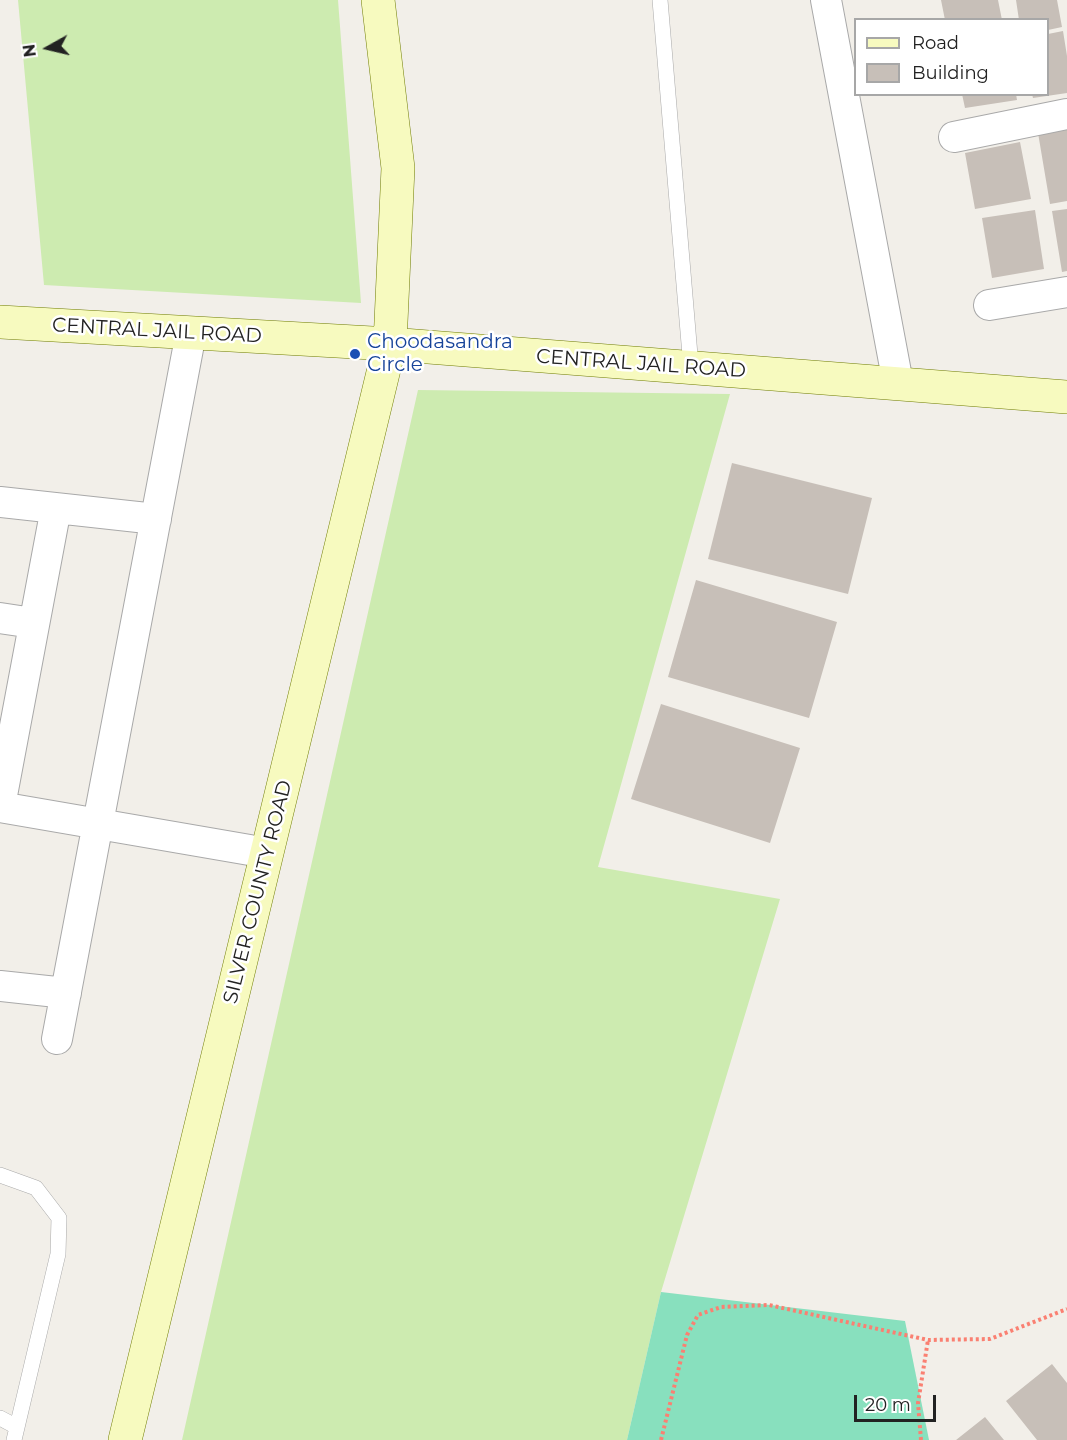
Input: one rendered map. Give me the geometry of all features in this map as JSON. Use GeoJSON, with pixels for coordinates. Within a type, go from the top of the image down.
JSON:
{"type":"FeatureCollection","features":[{"type":"Feature","properties":{"kind":"street","name":"SILVER COUNTY ROAD"},"geometry":{"type":"LineString","coordinates":[[125,1440],[390,344],[398,168],[378,0]]}},
{"type":"Feature","properties":{"kind":"street"},"geometry":{"type":"LineString","coordinates":[[826,0],[898,384]]}},
{"type":"Feature","properties":{"kind":"street"},"geometry":{"type":"LineString","coordinates":[[954,137],[1067,114]]}},
{"type":"Feature","properties":{"kind":"street"},"geometry":{"type":"LineString","coordinates":[[989,305],[1067,292]]}},
{"type":"Feature","properties":{"kind":"street","name":"CENTRAL JAIL ROAD"},"geometry":{"type":"LineString","coordinates":[[0,322],[390,344],[1067,397]]}},
{"type":"Feature","properties":{"kind":"street"},"geometry":{"type":"LineString","coordinates":[[57,1039],[191,333]]}},
{"type":"Feature","properties":{"kind":"street"},"geometry":{"type":"LineString","coordinates":[[0,502],[156,519]]}},
{"type":"Feature","properties":{"kind":"street"},"geometry":{"type":"LineString","coordinates":[[56,508],[0,807],[267,853]]}},
{"type":"Feature","properties":{"kind":"street"},"geometry":{"type":"LineString","coordinates":[[0,618],[33,623]]}},
{"type":"Feature","properties":{"kind":"street"},"geometry":{"type":"LineString","coordinates":[[0,986],[66,993]]}},
{"type":"Feature","properties":{"kind":"lane"},"geometry":{"type":"LineString","coordinates":[[660,0],[691,367]]}},
{"type":"Feature","properties":{"kind":"lane"},"geometry":{"type":"LineString","coordinates":[[0,1175],[36,1188],[59,1218],[58,1254],[15,1433]]}},
{"type":"Feature","properties":{"kind":"lane"},"geometry":{"type":"LineString","coordinates":[[0,1418],[15,1433]]}},
{"type":"Feature","properties":{"kind":"path"},"geometry":{"type":"LineString","coordinates":[[661,1440],[687,1335],[698,1315],[721,1307],[769,1305],[928,1340],[990,1340],[1067,1308]]}},
{"type":"Feature","properties":{"kind":"path"},"geometry":{"type":"LineString","coordinates":[[921,1440],[918,1403],[928,1340]]}},
{"type":"Feature","properties":{"kind":"green space"},"geometry":{"type":"Polygon","coordinates":[[[18,0],[338,0],[361,303],[44,285],[18,0]]]}},
{"type":"Feature","properties":{"kind":"green space"},"geometry":{"type":"Polygon","coordinates":[[[418,390],[730,394],[598,867],[780,899],[661,1292],[627,1440],[182,1440],[418,390]]]}},
{"type":"Feature","properties":{"kind":"green space"},"geometry":{"type":"Polygon","coordinates":[[[661,1292],[905,1321],[929,1440],[627,1440],[661,1292]]]}},
{"type":"Feature","properties":{"kind":"building"},"geometry":{"type":"Polygon","coordinates":[[[941,0],[998,0],[1002,18],[945,18],[941,0]]]}},
{"type":"Feature","properties":{"kind":"building"},"geometry":{"type":"Polygon","coordinates":[[[1016,0],[1057,0],[1062,27],[1049,30],[1049,18],[1019,18],[1016,0]]]}},
{"type":"Feature","properties":{"kind":"building"},"geometry":{"type":"Polygon","coordinates":[[[1063,31],[1067,56],[1067,93],[1049,96],[1049,34],[1063,31]]]}},
{"type":"Feature","properties":{"kind":"building"},"geometry":{"type":"Polygon","coordinates":[[[962,96],[1016,96],[1017,100],[965,108],[962,96]]]}},
{"type":"Feature","properties":{"kind":"building"},"geometry":{"type":"Polygon","coordinates":[[[1067,128],[1067,201],[1050,204],[1038,133],[1067,128]]]}},
{"type":"Feature","properties":{"kind":"building"},"geometry":{"type":"Polygon","coordinates":[[[1020,142],[1031,199],[975,209],[965,153],[1020,142]]]}},
{"type":"Feature","properties":{"kind":"building"},"geometry":{"type":"Polygon","coordinates":[[[1067,209],[1067,271],[1062,272],[1052,211],[1067,209]]]}},
{"type":"Feature","properties":{"kind":"building"},"geometry":{"type":"Polygon","coordinates":[[[1035,210],[1044,269],[992,278],[982,218],[1035,210]]]}},
{"type":"Feature","properties":{"kind":"building"},"geometry":{"type":"Polygon","coordinates":[[[732,463],[872,498],[848,594],[708,559],[732,463]]]}},
{"type":"Feature","properties":{"kind":"building"},"geometry":{"type":"Polygon","coordinates":[[[696,580],[837,622],[809,718],[668,677],[696,580]]]}},
{"type":"Feature","properties":{"kind":"building"},"geometry":{"type":"Polygon","coordinates":[[[661,704],[800,748],[770,843],[631,799],[661,704]]]}},
{"type":"Feature","properties":{"kind":"building"},"geometry":{"type":"Polygon","coordinates":[[[1052,1364],[1067,1383],[1067,1440],[1037,1440],[1006,1401],[1052,1364]]]}},
{"type":"Feature","properties":{"kind":"building"},"geometry":{"type":"Polygon","coordinates":[[[985,1417],[1004,1440],[956,1440],[985,1417]]]}},
{"type":"Feature","properties":{"kind":"place","name":"Choodasandra Circle"},"geometry":{"type":"Point","coordinates":[355,354]}}]}
